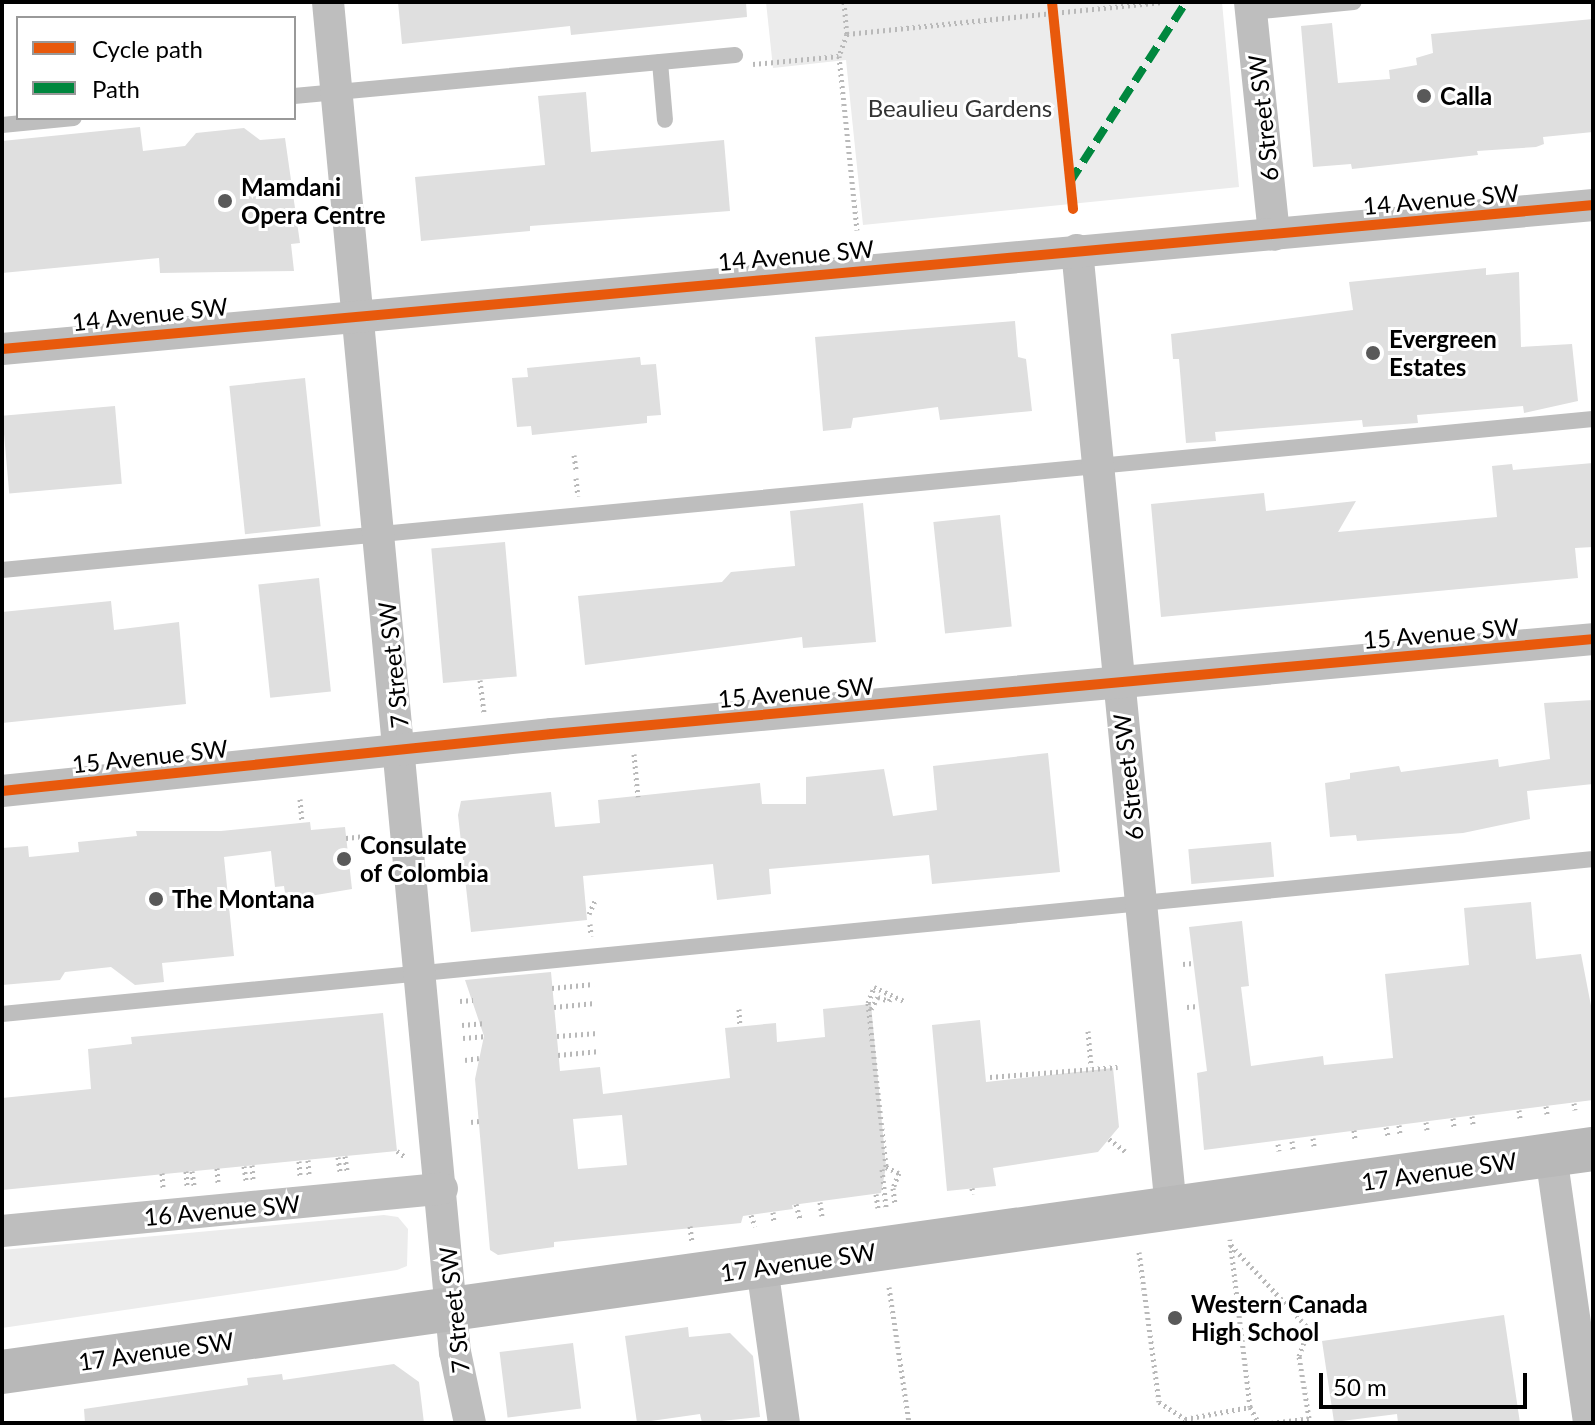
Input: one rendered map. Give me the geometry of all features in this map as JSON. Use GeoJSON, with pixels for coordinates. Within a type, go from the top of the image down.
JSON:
{"type":"FeatureCollection","features":[{"type":"Feature","properties":{"kind":"main road","name":"17 Avenue SW"},"geometry":{"type":"LineString","coordinates":[[2,1372],[453,1310],[758,1246],[1171,1208],[1549,1135],[1593,1149]]}},
{"type":"Feature","properties":{"kind":"street","name":"7 Street SW"},"geometry":{"type":"LineString","coordinates":[[328,2],[423,974],[457,1364],[470,1423]]}},
{"type":"Feature","properties":{"kind":"street","name":"6 Street SW"},"geometry":{"type":"LineString","coordinates":[[1251,7],[1274,235]]}},
{"type":"Feature","properties":{"kind":"street","name":"14 Avenue SW"},"geometry":{"type":"LineString","coordinates":[[2,349],[359,313],[1593,205]]}},
{"type":"Feature","properties":{"kind":"street","name":"6 Street SW"},"geometry":{"type":"LineString","coordinates":[[1077,250],[1171,1208]]}},
{"type":"Feature","properties":{"kind":"street","name":"15 Avenue SW"},"geometry":{"type":"LineString","coordinates":[[2,791],[401,749],[1593,639]]}},
{"type":"Feature","properties":{"kind":"street"},"geometry":{"type":"LineString","coordinates":[[1549,1135],[1589,1423]]}},
{"type":"Feature","properties":{"kind":"street","name":"16 Avenue SW"},"geometry":{"type":"LineString","coordinates":[[2,1231],[442,1189]]}},
{"type":"Feature","properties":{"kind":"street"},"geometry":{"type":"LineString","coordinates":[[758,1246],[784,1423]]}},
{"type":"Feature","properties":{"kind":"lane"},"geometry":{"type":"LineString","coordinates":[[1251,7],[1354,2]]}},
{"type":"Feature","properties":{"kind":"lane"},"geometry":{"type":"LineString","coordinates":[[296,96],[660,62],[740,60]]}},
{"type":"Feature","properties":{"kind":"lane"},"geometry":{"type":"LineString","coordinates":[[660,62],[665,120]]}},
{"type":"Feature","properties":{"kind":"lane"},"geometry":{"type":"LineString","coordinates":[[2,125],[53,120]]}},
{"type":"Feature","properties":{"kind":"lane"},"geometry":{"type":"LineString","coordinates":[[2,570],[1593,419]]}},
{"type":"Feature","properties":{"kind":"lane"},"geometry":{"type":"LineString","coordinates":[[2,1014],[1593,859]]}},
{"type":"Feature","properties":{"kind":"path"},"geometry":{"type":"LineString","coordinates":[[844,2],[847,34],[839,56],[857,230]]}},
{"type":"Feature","properties":{"kind":"path"},"geometry":{"type":"LineString","coordinates":[[1052,2],[1073,209]]}},
{"type":"Feature","properties":{"kind":"path"},"geometry":{"type":"LineString","coordinates":[[847,34],[1160,2]]}},
{"type":"Feature","properties":{"kind":"path"},"geometry":{"type":"LineString","coordinates":[[740,60],[839,56]]}},
{"type":"Feature","properties":{"kind":"path"},"geometry":{"type":"LineString","coordinates":[[574,455],[578,495]]}},
{"type":"Feature","properties":{"kind":"path"},"geometry":{"type":"LineString","coordinates":[[480,680],[484,720]]}},
{"type":"Feature","properties":{"kind":"path"},"geometry":{"type":"LineString","coordinates":[[634,754],[638,797]]}},
{"type":"Feature","properties":{"kind":"path"},"geometry":{"type":"LineString","coordinates":[[300,799],[302,822]]}},
{"type":"Feature","properties":{"kind":"path"},"geometry":{"type":"LineString","coordinates":[[346,838],[373,835]]}},
{"type":"Feature","properties":{"kind":"path"},"geometry":{"type":"LineString","coordinates":[[589,914],[596,898]]}},
{"type":"Feature","properties":{"kind":"path"},"geometry":{"type":"LineString","coordinates":[[590,924],[592,938]]}},
{"type":"Feature","properties":{"kind":"path"},"geometry":{"type":"LineString","coordinates":[[1183,964],[1193,963]]}},
{"type":"Feature","properties":{"kind":"path"},"geometry":{"type":"LineString","coordinates":[[552,988],[594,984]]}},
{"type":"Feature","properties":{"kind":"path"},"geometry":{"type":"LineString","coordinates":[[886,1207],[867,1029],[874,987],[906,1002]]}},
{"type":"Feature","properties":{"kind":"path"},"geometry":{"type":"LineString","coordinates":[[870,1006],[878,997],[889,1001],[892,996]]}},
{"type":"Feature","properties":{"kind":"path"},"geometry":{"type":"LineString","coordinates":[[460,1001],[473,1000]]}},
{"type":"Feature","properties":{"kind":"path"},"geometry":{"type":"LineString","coordinates":[[554,1007],[595,1003]]}},
{"type":"Feature","properties":{"kind":"path"},"geometry":{"type":"LineString","coordinates":[[1187,1007],[1198,1006]]}},
{"type":"Feature","properties":{"kind":"path"},"geometry":{"type":"LineString","coordinates":[[739,1009],[740,1026]]}},
{"type":"Feature","properties":{"kind":"path"},"geometry":{"type":"LineString","coordinates":[[462,1025],[483,1023]]}},
{"type":"Feature","properties":{"kind":"path"},"geometry":{"type":"LineString","coordinates":[[1088,1031],[1091,1067]]}},
{"type":"Feature","properties":{"kind":"path"},"geometry":{"type":"LineString","coordinates":[[557,1036],[598,1033]]}},
{"type":"Feature","properties":{"kind":"path"},"geometry":{"type":"LineString","coordinates":[[463,1038],[484,1036]]}},
{"type":"Feature","properties":{"kind":"path"},"geometry":{"type":"LineString","coordinates":[[558,1055],[600,1051]]}},
{"type":"Feature","properties":{"kind":"path"},"geometry":{"type":"LineString","coordinates":[[465,1060],[479,1058]]}},
{"type":"Feature","properties":{"kind":"path"},"geometry":{"type":"LineString","coordinates":[[990,1077],[1118,1067]]}},
{"type":"Feature","properties":{"kind":"path"},"geometry":{"type":"LineString","coordinates":[[1546,1106],[1549,1135]]}},
{"type":"Feature","properties":{"kind":"path"},"geometry":{"type":"LineString","coordinates":[[1519,1110],[1520,1118]]}},
{"type":"Feature","properties":{"kind":"path"},"geometry":{"type":"LineString","coordinates":[[1472,1116],[1473,1124]]}},
{"type":"Feature","properties":{"kind":"path"},"geometry":{"type":"LineString","coordinates":[[1453,1118],[1454,1127]]}},
{"type":"Feature","properties":{"kind":"path"},"geometry":{"type":"LineString","coordinates":[[471,1122],[479,1121]]}},
{"type":"Feature","properties":{"kind":"path"},"geometry":{"type":"LineString","coordinates":[[1426,1122],[1427,1130]]}},
{"type":"Feature","properties":{"kind":"path"},"geometry":{"type":"LineString","coordinates":[[1399,1125],[1400,1134]]}},
{"type":"Feature","properties":{"kind":"path"},"geometry":{"type":"LineString","coordinates":[[1386,1127],[1388,1136]]}},
{"type":"Feature","properties":{"kind":"path"},"geometry":{"type":"LineString","coordinates":[[1354,1130],[1355,1140]]}},
{"type":"Feature","properties":{"kind":"path"},"geometry":{"type":"LineString","coordinates":[[1109,1139],[1126,1152]]}},
{"type":"Feature","properties":{"kind":"path"},"geometry":{"type":"LineString","coordinates":[[397,1151],[404,1156]]}},
{"type":"Feature","properties":{"kind":"path"},"geometry":{"type":"LineString","coordinates":[[246,1184],[248,1166],[254,1183]]}},
{"type":"Feature","properties":{"kind":"path"},"geometry":{"type":"LineString","coordinates":[[217,1168],[219,1186]]}},
{"type":"Feature","properties":{"kind":"path"},"geometry":{"type":"LineString","coordinates":[[884,1168],[899,1173],[893,1188],[895,1205]]}},
{"type":"Feature","properties":{"kind":"path"},"geometry":{"type":"LineString","coordinates":[[189,1171],[191,1189]]}},
{"type":"Feature","properties":{"kind":"path"},"geometry":{"type":"LineString","coordinates":[[162,1173],[163,1192]]}},
{"type":"Feature","properties":{"kind":"path"},"geometry":{"type":"LineString","coordinates":[[876,1194],[878,1208]]}},
{"type":"Feature","properties":{"kind":"path"},"geometry":{"type":"LineString","coordinates":[[820,1202],[822,1216]]}},
{"type":"Feature","properties":{"kind":"path"},"geometry":{"type":"LineString","coordinates":[[798,1205],[800,1219]]}},
{"type":"Feature","properties":{"kind":"path"},"geometry":{"type":"LineString","coordinates":[[773,1212],[774,1223]]}},
{"type":"Feature","properties":{"kind":"path"},"geometry":{"type":"LineString","coordinates":[[751,1215],[758,1246]]}},
{"type":"Feature","properties":{"kind":"path"},"geometry":{"type":"LineString","coordinates":[[1259,1423],[1250,1407],[1231,1242],[1309,1329]]}},
{"type":"Feature","properties":{"kind":"path"},"geometry":{"type":"LineString","coordinates":[[1139,1252],[1159,1402],[1185,1419],[1250,1407]]}},
{"type":"Feature","properties":{"kind":"path"},"geometry":{"type":"LineString","coordinates":[[889,1287],[909,1423]]}},
{"type":"Feature","properties":{"kind":"path"},"geometry":{"type":"LineString","coordinates":[[1309,1329],[1320,1327]]}},
{"type":"Feature","properties":{"kind":"path"},"geometry":{"type":"LineString","coordinates":[[1271,1423],[1310,1421],[1299,1356],[1309,1329]]}},
{"type":"Feature","properties":{"kind":"path"},"geometry":{"type":"LineString","coordinates":[[1219,1413],[1220,1423]]}},
{"type":"Feature","properties":{"kind":"green space","name":"Beaulieu Gardens"},"geometry":{"type":"Polygon","coordinates":[[[766,2],[1222,2],[1239,187],[863,225],[846,60],[773,68],[766,2]]]}},
{"type":"Feature","properties":{"kind":"green space"},"geometry":{"type":"Polygon","coordinates":[[[384,1215],[398,1217],[408,1229],[407,1266],[397,1270],[2,1328],[2,1250],[384,1215]]]}},
{"type":"Feature","properties":{"kind":"building"},"geometry":{"type":"Polygon","coordinates":[[[398,2],[746,2],[747,17],[571,35],[570,26],[402,44],[398,2]]]}},
{"type":"Feature","properties":{"kind":"building","name":"Calla"},"geometry":{"type":"Polygon","coordinates":[[[1593,19],[1593,132],[1543,137],[1544,144],[1536,147],[1477,151],[1478,155],[1352,169],[1351,164],[1313,167],[1301,26],[1332,23],[1338,83],[1390,79],[1389,70],[1417,65],[1416,58],[1433,53],[1431,34],[1593,19]]]}},
{"type":"Feature","properties":{"kind":"building"},"geometry":{"type":"Polygon","coordinates":[[[586,92],[591,152],[724,140],[730,211],[530,226],[530,231],[421,241],[415,177],[545,165],[538,96],[586,92]]]}},
{"type":"Feature","properties":{"kind":"building"},"geometry":{"type":"Polygon","coordinates":[[[140,127],[143,151],[185,146],[196,133],[244,128],[260,140],[285,138],[300,243],[291,244],[294,271],[160,273],[159,258],[2,273],[2,141],[140,127]]]}},
{"type":"Feature","properties":{"kind":"building","name":"Evergreen Estates"},"geometry":{"type":"Polygon","coordinates":[[[1486,268],[1486,275],[1519,272],[1521,347],[1572,344],[1578,401],[1524,413],[1523,406],[1417,415],[1418,423],[1363,427],[1362,420],[1215,432],[1216,441],[1186,443],[1179,359],[1173,359],[1171,334],[1353,310],[1349,282],[1486,268]]]}},
{"type":"Feature","properties":{"kind":"building"},"geometry":{"type":"Polygon","coordinates":[[[1015,321],[1018,357],[1026,359],[1032,411],[940,420],[938,407],[853,418],[851,428],[823,431],[815,337],[1015,321]]]}},
{"type":"Feature","properties":{"kind":"building"},"geometry":{"type":"Polygon","coordinates":[[[640,357],[641,365],[656,364],[661,415],[647,416],[647,423],[532,435],[531,426],[517,427],[512,378],[528,377],[527,368],[640,357]]]}},
{"type":"Feature","properties":{"kind":"building"},"geometry":{"type":"Polygon","coordinates":[[[305,378],[321,526],[245,534],[229,386],[305,378]]]}},
{"type":"Feature","properties":{"kind":"building"},"geometry":{"type":"Polygon","coordinates":[[[115,406],[122,484],[9,494],[2,416],[115,406]]]}},
{"type":"Feature","properties":{"kind":"building"},"geometry":{"type":"Polygon","coordinates":[[[1593,463],[1593,547],[1575,548],[1578,578],[1161,617],[1151,504],[1264,493],[1266,511],[1356,501],[1338,532],[1497,517],[1492,466],[1512,464],[1513,470],[1593,463]]]}},
{"type":"Feature","properties":{"kind":"building"},"geometry":{"type":"Polygon","coordinates":[[[863,503],[876,642],[803,648],[802,637],[585,665],[578,596],[722,582],[731,572],[795,566],[790,511],[863,503]]]}},
{"type":"Feature","properties":{"kind":"building"},"geometry":{"type":"Polygon","coordinates":[[[1000,515],[1012,626],[945,633],[933,522],[1000,515]]]}},
{"type":"Feature","properties":{"kind":"building"},"geometry":{"type":"Polygon","coordinates":[[[505,542],[517,676],[443,683],[431,548],[505,542]]]}},
{"type":"Feature","properties":{"kind":"building"},"geometry":{"type":"Polygon","coordinates":[[[319,578],[331,691],[270,698],[258,584],[319,578]]]}},
{"type":"Feature","properties":{"kind":"building"},"geometry":{"type":"Polygon","coordinates":[[[111,601],[114,630],[179,622],[186,704],[2,723],[2,612],[111,601]]]}},
{"type":"Feature","properties":{"kind":"building"},"geometry":{"type":"Polygon","coordinates":[[[1593,700],[1593,784],[1527,791],[1530,819],[1463,833],[1357,841],[1356,835],[1330,837],[1325,783],[1350,779],[1350,773],[1399,766],[1401,772],[1498,759],[1499,767],[1550,759],[1544,703],[1593,700]]]}},
{"type":"Feature","properties":{"kind":"building"},"geometry":{"type":"Polygon","coordinates":[[[1048,753],[1060,872],[932,884],[929,855],[769,869],[771,894],[717,900],[713,864],[583,876],[587,920],[471,932],[458,815],[461,801],[551,792],[555,827],[600,823],[598,800],[760,783],[762,804],[806,804],[806,777],[884,769],[893,816],[937,810],[933,766],[1048,753]]]}},
{"type":"Feature","properties":{"kind":"building"},"geometry":{"type":"Polygon","coordinates":[[[310,822],[311,830],[345,827],[352,889],[286,900],[284,886],[275,887],[271,851],[224,857],[234,956],[162,963],[164,982],[135,985],[111,967],[65,972],[60,980],[2,985],[2,848],[28,846],[29,857],[79,852],[78,842],[137,836],[136,831],[221,831],[310,822]]]}},
{"type":"Feature","properties":{"kind":"building"},"geometry":{"type":"Polygon","coordinates":[[[1271,842],[1274,877],[1191,884],[1188,849],[1271,842]]]}},
{"type":"Feature","properties":{"kind":"building"},"geometry":{"type":"Polygon","coordinates":[[[1531,902],[1536,959],[1581,954],[1593,1016],[1593,1100],[1204,1150],[1197,1073],[1207,1071],[1189,927],[1242,921],[1249,986],[1241,987],[1251,1066],[1323,1056],[1324,1065],[1393,1058],[1385,974],[1469,965],[1464,908],[1531,902]]]}},
{"type":"Feature","properties":{"kind":"building"},"geometry":{"type":"Polygon","coordinates":[[[551,972],[560,1071],[600,1067],[603,1094],[730,1078],[725,1028],[776,1023],[777,1042],[825,1037],[823,1009],[871,1004],[886,1167],[881,1193],[792,1205],[793,1209],[743,1216],[741,1223],[554,1242],[554,1247],[498,1255],[490,1250],[475,1079],[484,1036],[465,980],[551,972]],[[622,1115],[573,1119],[578,1169],[627,1165],[622,1115]]]}},
{"type":"Feature","properties":{"kind":"building"},"geometry":{"type":"Polygon","coordinates":[[[383,1013],[397,1151],[2,1190],[2,1098],[91,1089],[88,1049],[132,1044],[131,1037],[383,1013]]]}},
{"type":"Feature","properties":{"kind":"building"},"geometry":{"type":"Polygon","coordinates":[[[980,1020],[986,1082],[1113,1068],[1119,1127],[1098,1152],[993,1168],[996,1186],[947,1191],[932,1025],[980,1020]]]}},
{"type":"Feature","properties":{"kind":"building"},"geometry":{"type":"Polygon","coordinates":[[[1504,1315],[1520,1423],[1398,1423],[1397,1414],[1334,1422],[1322,1341],[1504,1315]]]}},
{"type":"Feature","properties":{"kind":"building"},"geometry":{"type":"Polygon","coordinates":[[[688,1327],[689,1337],[730,1333],[753,1356],[760,1417],[702,1423],[700,1414],[637,1423],[625,1336],[688,1327]]]}},
{"type":"Feature","properties":{"kind":"building"},"geometry":{"type":"Polygon","coordinates":[[[573,1343],[581,1409],[508,1418],[500,1352],[573,1343]]]}},
{"type":"Feature","properties":{"kind":"building"},"geometry":{"type":"Polygon","coordinates":[[[394,1364],[419,1382],[424,1423],[85,1423],[84,1409],[248,1385],[247,1378],[282,1374],[283,1380],[394,1364]]]}},
{"type":"Feature","properties":{"kind":"marked path"},"geometry":{"type":"LineString","coordinates":[[1070,182],[1186,2]]}},
{"type":"Feature","properties":{"kind":"cycle path"},"geometry":{"type":"LineString","coordinates":[[1052,2],[1073,209]]}},
{"type":"Feature","properties":{"kind":"cycle path"},"geometry":{"type":"LineString","coordinates":[[2,349],[1593,205]]}},
{"type":"Feature","properties":{"kind":"cycle path"},"geometry":{"type":"LineString","coordinates":[[2,791],[552,734],[1593,639]]}},
{"type":"Feature","properties":{"kind":"place","name":"Calla"},"geometry":{"type":"Point","coordinates":[1424,96]}},
{"type":"Feature","properties":{"kind":"place","name":"Mamdani Opera Centre"},"geometry":{"type":"Point","coordinates":[225,201]}},
{"type":"Feature","properties":{"kind":"place","name":"Evergreen Estates"},"geometry":{"type":"Point","coordinates":[1373,353]}},
{"type":"Feature","properties":{"kind":"place","name":"Consulate of Colombia"},"geometry":{"type":"Point","coordinates":[344,859]}},
{"type":"Feature","properties":{"kind":"place","name":"The Montana"},"geometry":{"type":"Point","coordinates":[156,899]}},
{"type":"Feature","properties":{"kind":"place","name":"Western Canada High School"},"geometry":{"type":"Point","coordinates":[1175,1318]}}]}
